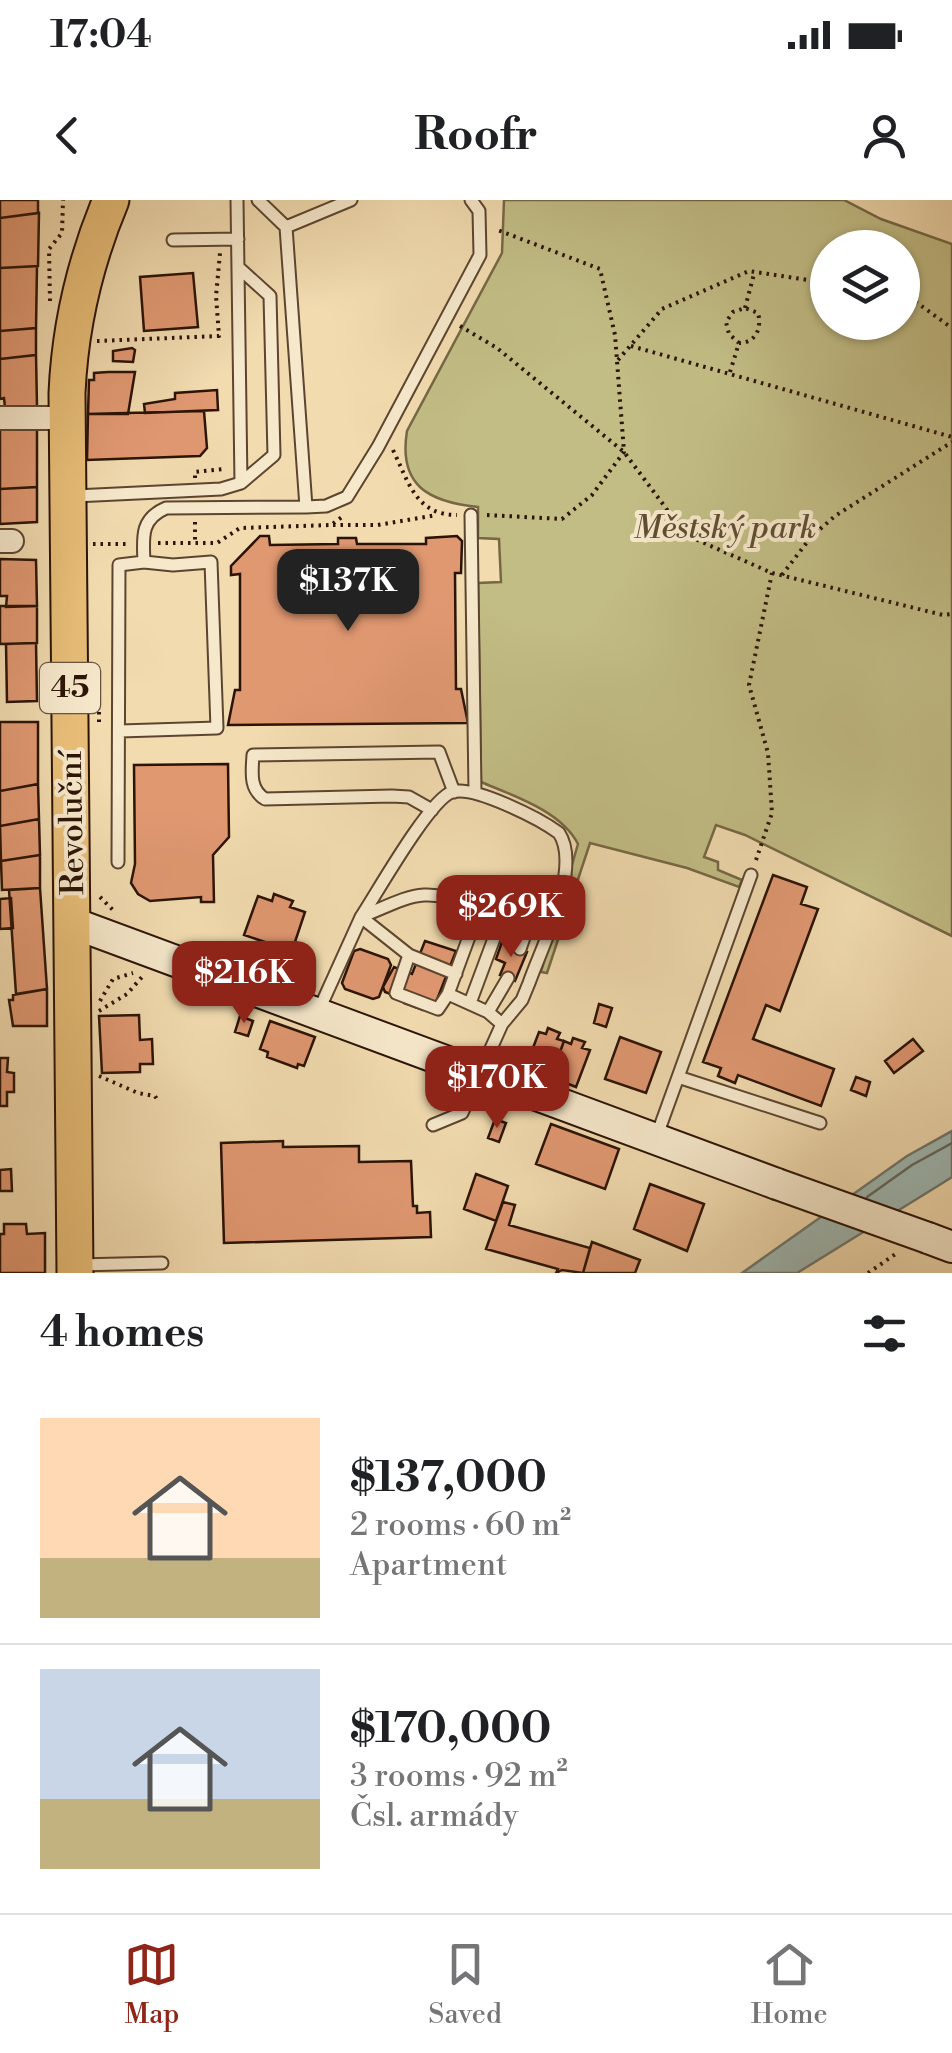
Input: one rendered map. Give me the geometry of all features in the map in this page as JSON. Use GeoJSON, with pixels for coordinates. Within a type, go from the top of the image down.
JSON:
{"type":"FeatureCollection","features":[{"type":"Feature","properties":{"kind":"main road","name":"Revoluční"},"geometry":{"type":"LineString","coordinates":[[75,1269],[69,350],[91,254],[111,200]]}},
{"type":"Feature","properties":{"kind":"main road"},"geometry":{"type":"LineString","coordinates":[[73,923],[940,1242]]}},
{"type":"Feature","properties":{"kind":"street"},"geometry":{"type":"LineString","coordinates":[[0,418],[68,418]]}},
{"type":"Feature","properties":{"kind":"lane"},"geometry":{"type":"LineString","coordinates":[[237,200],[241,484]]}},
{"type":"Feature","properties":{"kind":"lane"},"geometry":{"type":"LineString","coordinates":[[258,200],[286,227],[306,507]]}},
{"type":"Feature","properties":{"kind":"lane"},"geometry":{"type":"LineString","coordinates":[[286,227],[351,200]]}},
{"type":"Feature","properties":{"kind":"lane"},"geometry":{"type":"LineString","coordinates":[[144,562],[144,529],[148,520],[166,508],[326,506],[347,497],[378,447],[480,255],[479,210],[471,200]]}},
{"type":"Feature","properties":{"kind":"lane"},"geometry":{"type":"LineString","coordinates":[[173,240],[238,239]]}},
{"type":"Feature","properties":{"kind":"lane"},"geometry":{"type":"LineString","coordinates":[[68,496],[221,490],[241,484],[274,455],[270,296],[238,267]]}},
{"type":"Feature","properties":{"kind":"lane"},"geometry":{"type":"LineString","coordinates":[[471,515],[474,792]]}},
{"type":"Feature","properties":{"kind":"lane"},"geometry":{"type":"LineString","coordinates":[[118,862],[119,564],[211,562],[217,728],[120,731]]}},
{"type":"Feature","properties":{"kind":"lane"},"geometry":{"type":"LineString","coordinates":[[432,810],[409,797],[265,800],[253,785],[253,754],[438,752],[454,792]]}},
{"type":"Feature","properties":{"kind":"lane"},"geometry":{"type":"LineString","coordinates":[[318,1013],[361,917],[432,810],[454,792],[474,792],[559,833],[567,852],[566,876],[522,1000],[502,1024],[462,1112],[433,1125]]}},
{"type":"Feature","properties":{"kind":"lane"},"geometry":{"type":"LineString","coordinates":[[656,1138],[751,876]]}},
{"type":"Feature","properties":{"kind":"lane"},"geometry":{"type":"LineString","coordinates":[[361,917],[425,893],[441,894],[528,926],[520,949]]}},
{"type":"Feature","properties":{"kind":"lane"},"geometry":{"type":"LineString","coordinates":[[409,955],[396,993],[438,1009],[448,994],[480,908]]}},
{"type":"Feature","properties":{"kind":"lane"},"geometry":{"type":"LineString","coordinates":[[470,1003],[502,916]]}},
{"type":"Feature","properties":{"kind":"lane"},"geometry":{"type":"LineString","coordinates":[[361,917],[409,955],[456,974]]}},
{"type":"Feature","properties":{"kind":"lane"},"geometry":{"type":"LineString","coordinates":[[488,1012],[508,978]]}},
{"type":"Feature","properties":{"kind":"lane"},"geometry":{"type":"LineString","coordinates":[[448,994],[488,1012],[502,1024]]}},
{"type":"Feature","properties":{"kind":"lane"},"geometry":{"type":"LineString","coordinates":[[678,1077],[820,1122]]}},
{"type":"Feature","properties":{"kind":"lane"},"geometry":{"type":"LineString","coordinates":[[75,1269],[162,1263]]}},
{"type":"Feature","properties":{"kind":"path"},"geometry":{"type":"LineString","coordinates":[[63,200],[63,225]]}},
{"type":"Feature","properties":{"kind":"path"},"geometry":{"type":"LineString","coordinates":[[331,525],[378,524],[437,515],[562,519],[592,495],[624,452],[618,360],[600,269],[496,230],[492,215]]}},
{"type":"Feature","properties":{"kind":"path"},"geometry":{"type":"LineString","coordinates":[[222,240],[216,296],[222,345]]}},
{"type":"Feature","properties":{"kind":"path"},"geometry":{"type":"LineString","coordinates":[[618,360],[662,309],[694,293],[749,271],[810,281]]}},
{"type":"Feature","properties":{"kind":"path"},"geometry":{"type":"LineString","coordinates":[[745,308],[755,272]]}},
{"type":"Feature","properties":{"kind":"path"},"geometry":{"type":"LineString","coordinates":[[920,305],[952,328]]}},
{"type":"Feature","properties":{"kind":"path"},"geometry":{"type":"LineString","coordinates":[[745,308],[758,313],[761,323],[756,335],[747,343],[738,343],[729,334],[726,322],[733,312],[745,308]]}},
{"type":"Feature","properties":{"kind":"path"},"geometry":{"type":"LineString","coordinates":[[458,325],[497,348],[624,452],[686,534],[772,573],[952,614]]}},
{"type":"Feature","properties":{"kind":"path"},"geometry":{"type":"LineString","coordinates":[[92,341],[220,336]]}},
{"type":"Feature","properties":{"kind":"path"},"geometry":{"type":"LineString","coordinates":[[730,372],[738,343]]}},
{"type":"Feature","properties":{"kind":"path"},"geometry":{"type":"LineString","coordinates":[[632,346],[952,440]]}},
{"type":"Feature","properties":{"kind":"path"},"geometry":{"type":"LineString","coordinates":[[782,575],[811,537],[835,516],[952,440]]}},
{"type":"Feature","properties":{"kind":"path"},"geometry":{"type":"LineString","coordinates":[[392,448],[420,502],[437,515]]}},
{"type":"Feature","properties":{"kind":"path"},"geometry":{"type":"LineString","coordinates":[[194,491],[195,472],[226,468],[227,457]]}},
{"type":"Feature","properties":{"kind":"path"},"geometry":{"type":"LineString","coordinates":[[195,508],[196,543]]}},
{"type":"Feature","properties":{"kind":"path"},"geometry":{"type":"LineString","coordinates":[[751,876],[772,813],[768,753],[749,684],[772,573]]}},
{"type":"Feature","properties":{"kind":"path"},"geometry":{"type":"LineString","coordinates":[[144,972],[128,994],[97,1012],[113,979],[144,972]]}},
{"type":"Feature","properties":{"kind":"path"},"geometry":{"type":"LineString","coordinates":[[98,1061],[98,1075],[138,1093],[155,1096],[158,1101]]}},
{"type":"Feature","properties":{"kind":"green space","name":"Městský park"},"geometry":{"type":"Polygon","coordinates":[[[504,200],[844,200],[912,230],[810,230],[810,340],[920,340],[920,233],[952,244],[952,936],[745,835],[716,825],[704,857],[718,862],[718,870],[742,880],[739,887],[687,868],[590,843],[547,973],[541,972],[578,844],[549,814],[481,782],[478,583],[501,582],[499,539],[478,538],[478,507],[445,501],[421,488],[407,465],[407,431],[502,253],[504,200]]]}},
{"type":"Feature","properties":{"kind":"water"},"geometry":{"type":"Polygon","coordinates":[[[952,1131],[952,1177],[797,1273],[742,1273],[907,1156],[952,1131]]]}},
{"type":"Feature","properties":{"kind":"building"},"geometry":{"type":"Polygon","coordinates":[[[0,200],[38,200],[38,213],[0,218],[0,200]]]}},
{"type":"Feature","properties":{"kind":"building"},"geometry":{"type":"Polygon","coordinates":[[[39,213],[38,266],[0,268],[0,218],[39,213]]]}},
{"type":"Feature","properties":{"kind":"building"},"geometry":{"type":"Polygon","coordinates":[[[37,266],[36,328],[0,331],[0,268],[37,266]]]}},
{"type":"Feature","properties":{"kind":"building"},"geometry":{"type":"Polygon","coordinates":[[[193,273],[198,327],[144,331],[140,277],[193,273]]]}},
{"type":"Feature","properties":{"kind":"building"},"geometry":{"type":"Polygon","coordinates":[[[36,328],[36,355],[0,359],[0,331],[36,328]]]}},
{"type":"Feature","properties":{"kind":"building"},"geometry":{"type":"Polygon","coordinates":[[[132,348],[133,362],[113,361],[113,351],[132,348]]]}},
{"type":"Feature","properties":{"kind":"building"},"geometry":{"type":"Polygon","coordinates":[[[36,355],[37,406],[5,407],[4,398],[0,399],[0,359],[36,355]]]}},
{"type":"Feature","properties":{"kind":"building"},"geometry":{"type":"Polygon","coordinates":[[[135,372],[128,414],[88,414],[89,380],[94,380],[94,373],[135,372]]]}},
{"type":"Feature","properties":{"kind":"building"},"geometry":{"type":"Polygon","coordinates":[[[217,390],[218,410],[145,413],[144,404],[175,399],[175,393],[217,390]]]}},
{"type":"Feature","properties":{"kind":"building"},"geometry":{"type":"Polygon","coordinates":[[[204,411],[207,448],[200,456],[87,460],[88,414],[204,411]]]}},
{"type":"Feature","properties":{"kind":"building"},"geometry":{"type":"Polygon","coordinates":[[[0,426],[37,426],[37,487],[0,489],[0,426]]]}},
{"type":"Feature","properties":{"kind":"building"},"geometry":{"type":"Polygon","coordinates":[[[37,487],[37,522],[0,524],[0,489],[37,487]]]}},
{"type":"Feature","properties":{"kind":"building"},"geometry":{"type":"Polygon","coordinates":[[[260,536],[269,536],[270,545],[338,544],[338,538],[356,538],[357,544],[426,544],[426,538],[457,536],[462,541],[461,573],[455,573],[456,689],[461,689],[468,723],[228,725],[235,690],[240,690],[240,574],[231,575],[231,566],[260,536]]]}},
{"type":"Feature","properties":{"kind":"building"},"geometry":{"type":"Polygon","coordinates":[[[0,559],[36,560],[37,606],[6,607],[7,596],[0,596],[0,559]]]}},
{"type":"Feature","properties":{"kind":"building"},"geometry":{"type":"Polygon","coordinates":[[[0,606],[37,606],[37,643],[0,644],[0,606]]]}},
{"type":"Feature","properties":{"kind":"building"},"geometry":{"type":"Polygon","coordinates":[[[36,643],[37,701],[7,702],[6,644],[36,643]]]}},
{"type":"Feature","properties":{"kind":"building"},"geometry":{"type":"Polygon","coordinates":[[[0,722],[38,722],[38,784],[0,791],[0,722]]]}},
{"type":"Feature","properties":{"kind":"building"},"geometry":{"type":"Polygon","coordinates":[[[228,764],[229,837],[213,855],[214,902],[201,902],[201,897],[150,901],[138,894],[131,883],[135,864],[134,765],[228,764]]]}},
{"type":"Feature","properties":{"kind":"building"},"geometry":{"type":"Polygon","coordinates":[[[38,784],[39,819],[0,826],[0,791],[38,784]]]}},
{"type":"Feature","properties":{"kind":"building"},"geometry":{"type":"Polygon","coordinates":[[[39,819],[40,855],[1,861],[0,826],[39,819]]]}},
{"type":"Feature","properties":{"kind":"building"},"geometry":{"type":"Polygon","coordinates":[[[40,855],[40,888],[2,890],[1,861],[40,855]]]}},
{"type":"Feature","properties":{"kind":"building"},"geometry":{"type":"Polygon","coordinates":[[[773,875],[807,887],[801,904],[818,909],[780,1011],[766,1005],[753,1039],[834,1069],[821,1106],[738,1075],[735,1083],[718,1076],[721,1068],[703,1062],[773,875]]]}},
{"type":"Feature","properties":{"kind":"building"},"geometry":{"type":"Polygon","coordinates":[[[40,888],[47,989],[16,994],[9,890],[40,888]]]}},
{"type":"Feature","properties":{"kind":"building"},"geometry":{"type":"Polygon","coordinates":[[[274,894],[293,901],[290,907],[305,912],[292,951],[244,935],[258,896],[272,901],[274,894]]]}},
{"type":"Feature","properties":{"kind":"building"},"geometry":{"type":"Polygon","coordinates":[[[11,898],[13,928],[0,929],[0,899],[11,898]]]}},
{"type":"Feature","properties":{"kind":"building"},"geometry":{"type":"Polygon","coordinates":[[[425,941],[456,951],[433,1010],[404,1003],[383,987],[394,967],[412,974],[425,941]]]}},
{"type":"Feature","properties":{"kind":"building"},"geometry":{"type":"Polygon","coordinates":[[[502,942],[527,952],[515,981],[500,975],[505,963],[496,959],[502,942]]]}},
{"type":"Feature","properties":{"kind":"building"},"geometry":{"type":"Polygon","coordinates":[[[360,949],[388,959],[391,965],[379,997],[373,999],[345,989],[342,983],[354,951],[360,949]]]}},
{"type":"Feature","properties":{"kind":"building"},"geometry":{"type":"Polygon","coordinates":[[[47,989],[47,1026],[13,1026],[9,1000],[13,1000],[13,995],[47,989]]]}},
{"type":"Feature","properties":{"kind":"building"},"geometry":{"type":"Polygon","coordinates":[[[599,1004],[612,1008],[606,1027],[594,1023],[599,1004]]]}},
{"type":"Feature","properties":{"kind":"building"},"geometry":{"type":"Polygon","coordinates":[[[139,1015],[140,1040],[152,1039],[153,1064],[140,1064],[140,1072],[102,1073],[99,1016],[139,1015]]]}},
{"type":"Feature","properties":{"kind":"building"},"geometry":{"type":"Polygon","coordinates":[[[240,1016],[253,1021],[248,1036],[235,1032],[240,1016]]]}},
{"type":"Feature","properties":{"kind":"building"},"geometry":{"type":"Polygon","coordinates":[[[270,1021],[315,1037],[304,1066],[298,1064],[297,1068],[267,1057],[268,1052],[260,1049],[270,1021]]]}},
{"type":"Feature","properties":{"kind":"building"},"geometry":{"type":"Polygon","coordinates":[[[548,1028],[560,1033],[557,1039],[564,1041],[551,1077],[525,1069],[539,1032],[546,1034],[548,1028]]]}},
{"type":"Feature","properties":{"kind":"building"},"geometry":{"type":"Polygon","coordinates":[[[620,1037],[661,1052],[646,1093],[605,1079],[620,1037]]]}},
{"type":"Feature","properties":{"kind":"building"},"geometry":{"type":"Polygon","coordinates":[[[573,1038],[585,1042],[582,1048],[590,1050],[576,1087],[551,1077],[564,1041],[571,1044],[573,1038]]]}},
{"type":"Feature","properties":{"kind":"building"},"geometry":{"type":"Polygon","coordinates":[[[913,1039],[923,1051],[894,1073],[885,1061],[913,1039]]]}},
{"type":"Feature","properties":{"kind":"building"},"geometry":{"type":"Polygon","coordinates":[[[0,1058],[8,1058],[7,1072],[14,1073],[14,1092],[7,1092],[7,1106],[0,1106],[0,1058]]]}},
{"type":"Feature","properties":{"kind":"building"},"geometry":{"type":"Polygon","coordinates":[[[856,1077],[870,1082],[866,1096],[851,1090],[856,1077]]]}},
{"type":"Feature","properties":{"kind":"building"},"geometry":{"type":"Polygon","coordinates":[[[495,1119],[506,1123],[499,1142],[488,1138],[495,1119]]]}},
{"type":"Feature","properties":{"kind":"building"},"geometry":{"type":"Polygon","coordinates":[[[551,1124],[619,1149],[605,1189],[536,1164],[551,1124]]]}},
{"type":"Feature","properties":{"kind":"building"},"geometry":{"type":"Polygon","coordinates":[[[283,1141],[283,1147],[359,1146],[359,1162],[411,1161],[413,1206],[417,1206],[417,1213],[430,1212],[431,1237],[224,1243],[221,1143],[283,1141]]]}},
{"type":"Feature","properties":{"kind":"building"},"geometry":{"type":"Polygon","coordinates":[[[11,1169],[12,1191],[0,1191],[0,1170],[11,1169]]]}},
{"type":"Feature","properties":{"kind":"building"},"geometry":{"type":"Polygon","coordinates":[[[476,1174],[508,1186],[496,1221],[464,1209],[476,1174]]]}},
{"type":"Feature","properties":{"kind":"building"},"geometry":{"type":"Polygon","coordinates":[[[650,1184],[704,1204],[687,1251],[634,1229],[650,1184]]]}},
{"type":"Feature","properties":{"kind":"building"},"geometry":{"type":"Polygon","coordinates":[[[503,1202],[515,1205],[509,1225],[590,1248],[583,1273],[556,1273],[558,1269],[486,1249],[503,1202]]]}},
{"type":"Feature","properties":{"kind":"building"},"geometry":{"type":"Polygon","coordinates":[[[4,1224],[26,1224],[27,1234],[45,1233],[45,1273],[0,1273],[0,1234],[4,1234],[4,1224]]]}},
{"type":"Feature","properties":{"kind":"building"},"geometry":{"type":"Polygon","coordinates":[[[592,1242],[640,1260],[635,1273],[583,1273],[592,1242]]]}}]}
